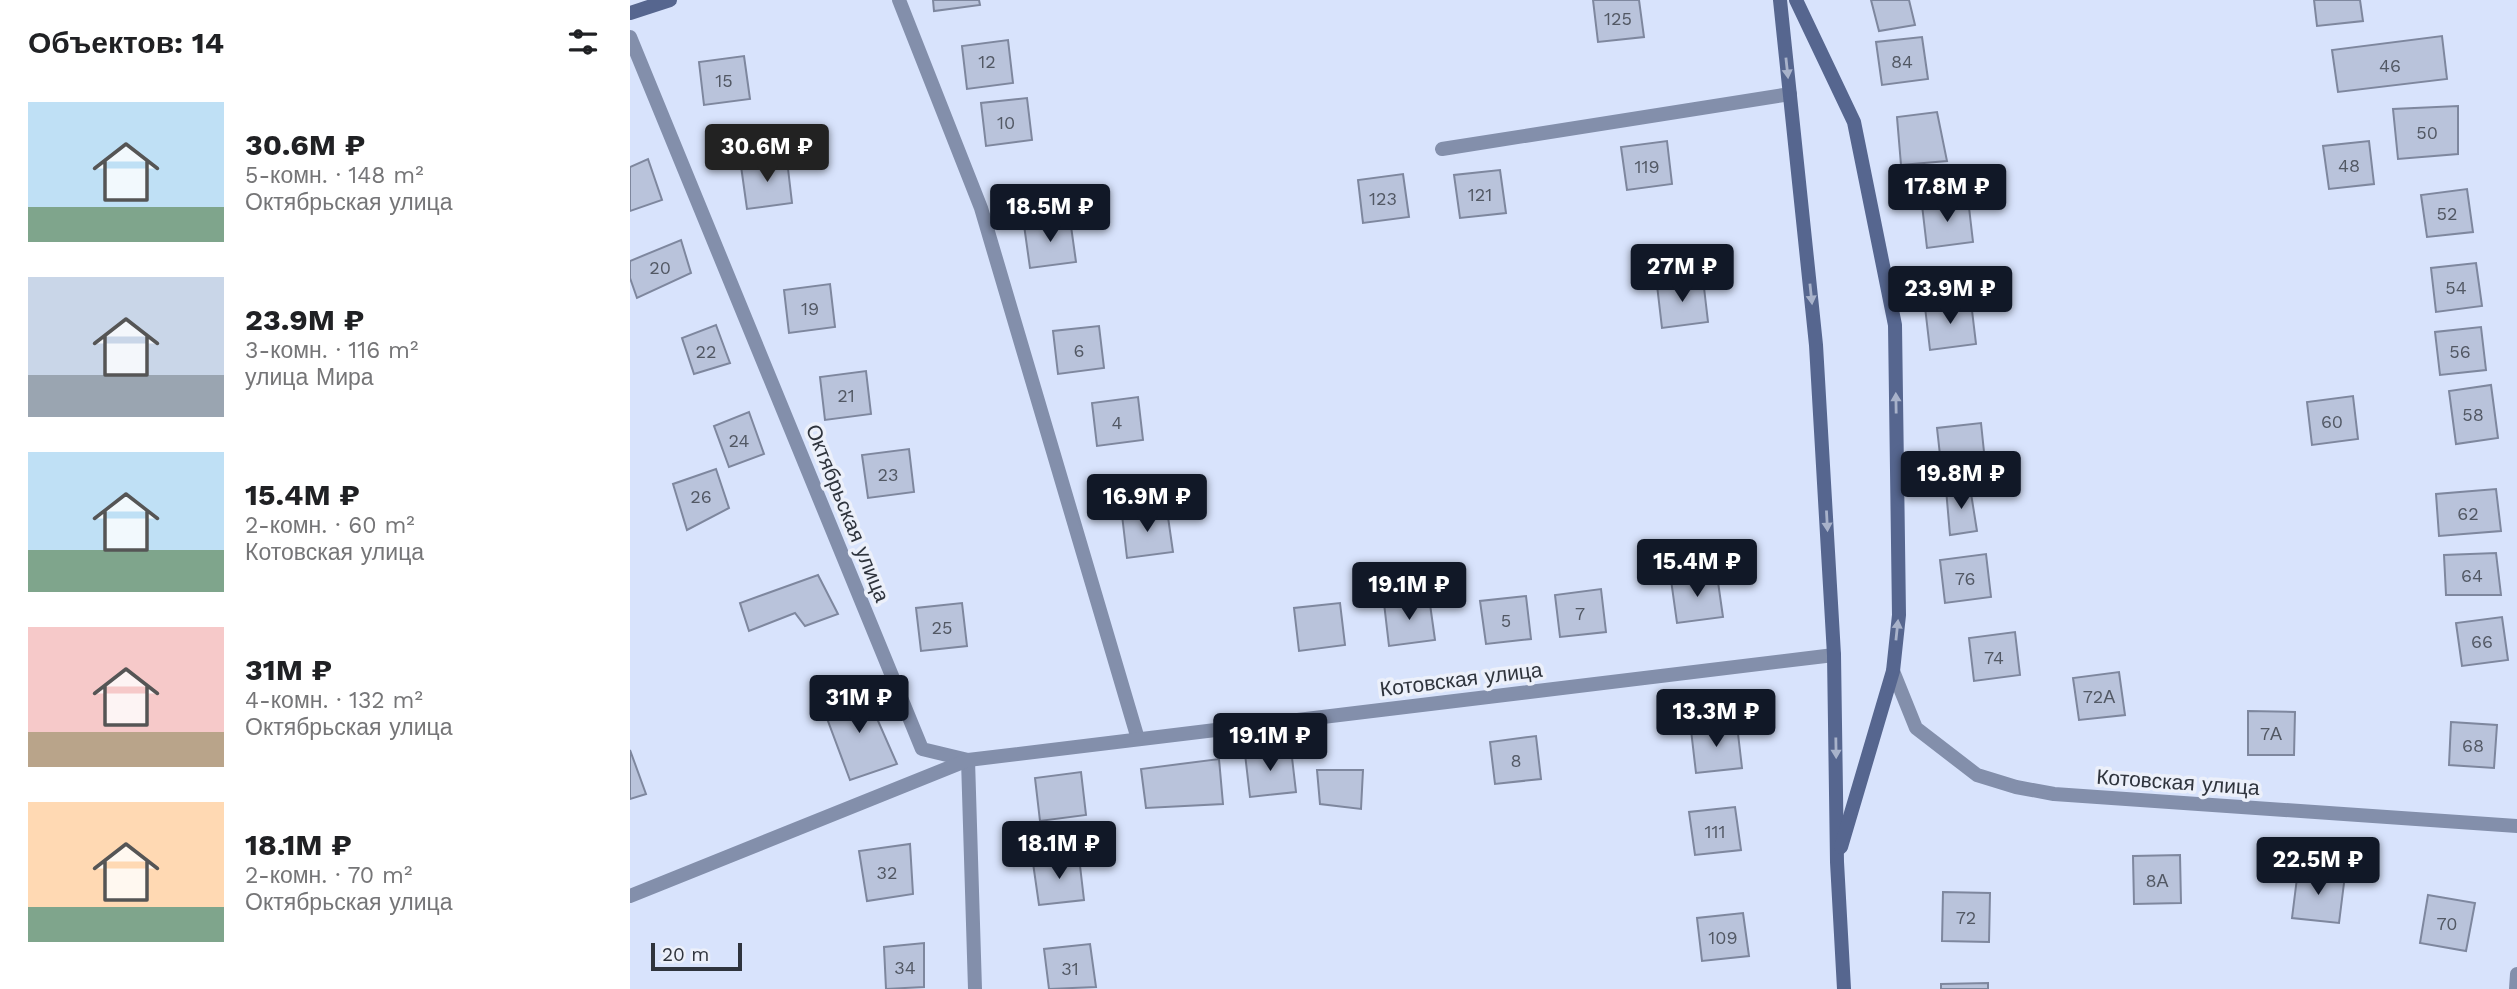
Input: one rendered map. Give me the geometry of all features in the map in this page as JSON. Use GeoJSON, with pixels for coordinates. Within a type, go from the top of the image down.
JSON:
{"type":"FeatureCollection","features":[{"type":"Feature","properties":{"kind":"main road"},"geometry":{"type":"LineString","coordinates":[[630,13],[670,0]]}},
{"type":"Feature","properties":{"kind":"main road"},"geometry":{"type":"LineString","coordinates":[[1780,0],[1816,345],[1834,655],[1837,862],[1844,989]]}},
{"type":"Feature","properties":{"kind":"main road"},"geometry":{"type":"LineString","coordinates":[[1797,0],[1854,122],[1895,325],[1899,615],[1892,671],[1837,862]]}},
{"type":"Feature","properties":{"kind":"street"},"geometry":{"type":"LineString","coordinates":[[899,0],[981,208],[1138,739]]}},
{"type":"Feature","properties":{"kind":"street","name":"Октябрьская улица"},"geometry":{"type":"LineString","coordinates":[[630,37],[922,749],[968,760]]}},
{"type":"Feature","properties":{"kind":"street"},"geometry":{"type":"LineString","coordinates":[[1442,149],[1790,94]]}},
{"type":"Feature","properties":{"kind":"street","name":"Котовская улица"},"geometry":{"type":"LineString","coordinates":[[968,760],[1834,655]]}},
{"type":"Feature","properties":{"kind":"street","name":"Котовская улица"},"geometry":{"type":"LineString","coordinates":[[1892,671],[1916,728],[1977,775],[2016,787],[2054,794],[2517,826]]}},
{"type":"Feature","properties":{"kind":"street"},"geometry":{"type":"LineString","coordinates":[[630,896],[968,760],[975,989]]}},
{"type":"Feature","properties":{"kind":"street"},"geometry":{"type":"LineString","coordinates":[[2516,989],[2517,974]]}},
{"type":"Feature","properties":{"kind":"building"},"geometry":{"type":"Polygon","coordinates":[[[933,0],[979,0],[980,5],[934,11],[933,0]]]}},
{"type":"Feature","properties":{"kind":"building"},"geometry":{"type":"Polygon","coordinates":[[[1593,0],[1639,0],[1644,37],[1598,42],[1593,0]]]}},
{"type":"Feature","properties":{"kind":"building"},"geometry":{"type":"Polygon","coordinates":[[[1871,0],[1909,0],[1915,25],[1879,31],[1871,0]]]}},
{"type":"Feature","properties":{"kind":"building"},"geometry":{"type":"Polygon","coordinates":[[[2314,0],[2360,0],[2363,21],[2317,26],[2314,0]]]}},
{"type":"Feature","properties":{"kind":"building"},"geometry":{"type":"Polygon","coordinates":[[[2442,36],[2447,79],[2338,92],[2332,50],[2442,36]]]}},
{"type":"Feature","properties":{"kind":"building"},"geometry":{"type":"Polygon","coordinates":[[[1922,37],[1928,79],[1882,85],[1876,42],[1922,37]]]}},
{"type":"Feature","properties":{"kind":"building"},"geometry":{"type":"Polygon","coordinates":[[[1008,40],[1013,83],[967,89],[962,46],[1008,40]]]}},
{"type":"Feature","properties":{"kind":"building"},"geometry":{"type":"Polygon","coordinates":[[[744,56],[750,99],[704,105],[699,62],[744,56]]]}},
{"type":"Feature","properties":{"kind":"building"},"geometry":{"type":"Polygon","coordinates":[[[1027,98],[1032,140],[986,146],[981,103],[1027,98]]]}},
{"type":"Feature","properties":{"kind":"building"},"geometry":{"type":"Polygon","coordinates":[[[2458,106],[2458,154],[2398,159],[2393,109],[2458,106]]]}},
{"type":"Feature","properties":{"kind":"building"},"geometry":{"type":"Polygon","coordinates":[[[1937,112],[1947,161],[1901,165],[1897,117],[1937,112]]]}},
{"type":"Feature","properties":{"kind":"building"},"geometry":{"type":"Polygon","coordinates":[[[1667,141],[1672,184],[1627,190],[1621,147],[1667,141]]]}},
{"type":"Feature","properties":{"kind":"building"},"geometry":{"type":"Polygon","coordinates":[[[2369,141],[2374,184],[2329,189],[2323,146],[2369,141]]]}},
{"type":"Feature","properties":{"kind":"building"},"geometry":{"type":"Polygon","coordinates":[[[648,159],[662,200],[630,211],[630,167],[648,159]]]}},
{"type":"Feature","properties":{"kind":"building"},"geometry":{"type":"Polygon","coordinates":[[[787,160],[792,203],[747,209],[741,166],[787,160]]]}},
{"type":"Feature","properties":{"kind":"building"},"geometry":{"type":"Polygon","coordinates":[[[1500,170],[1506,213],[1460,218],[1454,175],[1500,170]]]}},
{"type":"Feature","properties":{"kind":"building"},"geometry":{"type":"Polygon","coordinates":[[[1403,174],[1409,217],[1363,223],[1358,180],[1403,174]]]}},
{"type":"Feature","properties":{"kind":"building"},"geometry":{"type":"Polygon","coordinates":[[[2467,189],[2473,232],[2427,237],[2421,195],[2467,189]]]}},
{"type":"Feature","properties":{"kind":"building"},"geometry":{"type":"Polygon","coordinates":[[[1968,199],[1973,242],[1927,248],[1922,205],[1968,199]]]}},
{"type":"Feature","properties":{"kind":"building"},"geometry":{"type":"Polygon","coordinates":[[[1070,219],[1076,262],[1030,268],[1024,225],[1070,219]]]}},
{"type":"Feature","properties":{"kind":"building"},"geometry":{"type":"Polygon","coordinates":[[[681,240],[691,273],[637,298],[630,278],[630,261],[681,240]]]}},
{"type":"Feature","properties":{"kind":"building"},"geometry":{"type":"Polygon","coordinates":[[[2476,263],[2482,306],[2436,312],[2431,268],[2476,263]]]}},
{"type":"Feature","properties":{"kind":"building"},"geometry":{"type":"Polygon","coordinates":[[[1703,279],[1708,322],[1662,328],[1657,285],[1703,279]]]}},
{"type":"Feature","properties":{"kind":"building"},"geometry":{"type":"Polygon","coordinates":[[[830,284],[835,327],[789,333],[784,290],[830,284]]]}},
{"type":"Feature","properties":{"kind":"building"},"geometry":{"type":"Polygon","coordinates":[[[1971,302],[1976,344],[1930,350],[1925,307],[1971,302]]]}},
{"type":"Feature","properties":{"kind":"building"},"geometry":{"type":"Polygon","coordinates":[[[716,325],[730,363],[694,374],[682,338],[716,325]]]}},
{"type":"Feature","properties":{"kind":"building"},"geometry":{"type":"Polygon","coordinates":[[[1099,326],[1104,368],[1058,374],[1053,331],[1099,326]]]}},
{"type":"Feature","properties":{"kind":"building"},"geometry":{"type":"Polygon","coordinates":[[[2481,327],[2486,370],[2440,375],[2435,332],[2481,327]]]}},
{"type":"Feature","properties":{"kind":"building"},"geometry":{"type":"Polygon","coordinates":[[[866,371],[871,414],[825,420],[820,377],[866,371]]]}},
{"type":"Feature","properties":{"kind":"building"},"geometry":{"type":"Polygon","coordinates":[[[2491,385],[2498,438],[2456,444],[2449,391],[2491,385]]]}},
{"type":"Feature","properties":{"kind":"building"},"geometry":{"type":"Polygon","coordinates":[[[2353,396],[2358,439],[2312,445],[2307,402],[2353,396]]]}},
{"type":"Feature","properties":{"kind":"building"},"geometry":{"type":"Polygon","coordinates":[[[1138,397],[1143,440],[1097,446],[1092,403],[1138,397]]]}},
{"type":"Feature","properties":{"kind":"building"},"geometry":{"type":"Polygon","coordinates":[[[749,412],[764,454],[729,467],[714,426],[749,412]]]}},
{"type":"Feature","properties":{"kind":"building"},"geometry":{"type":"Polygon","coordinates":[[[1981,423],[1986,471],[1959,473],[1957,454],[1940,455],[1937,428],[1981,423]]]}},
{"type":"Feature","properties":{"kind":"building"},"geometry":{"type":"Polygon","coordinates":[[[909,449],[914,492],[868,498],[862,455],[909,449]]]}},
{"type":"Feature","properties":{"kind":"building"},"geometry":{"type":"Polygon","coordinates":[[[716,469],[729,508],[687,530],[673,484],[716,469]]]}},
{"type":"Feature","properties":{"kind":"building"},"geometry":{"type":"Polygon","coordinates":[[[1970,487],[1977,531],[1950,535],[1946,489],[1970,487]]]}},
{"type":"Feature","properties":{"kind":"building"},"geometry":{"type":"Polygon","coordinates":[[[2496,489],[2501,531],[2439,536],[2436,494],[2496,489]]]}},
{"type":"Feature","properties":{"kind":"building"},"geometry":{"type":"Polygon","coordinates":[[[1167,510],[1173,552],[1127,558],[1122,515],[1167,510]]]}},
{"type":"Feature","properties":{"kind":"building"},"geometry":{"type":"Polygon","coordinates":[[[2496,553],[2501,595],[2446,595],[2444,555],[2496,553]]]}},
{"type":"Feature","properties":{"kind":"building"},"geometry":{"type":"Polygon","coordinates":[[[1986,554],[1991,597],[1945,603],[1940,560],[1986,554]]]}},
{"type":"Feature","properties":{"kind":"building"},"geometry":{"type":"Polygon","coordinates":[[[818,575],[838,614],[805,626],[795,613],[749,631],[740,603],[818,575]]]}},
{"type":"Feature","properties":{"kind":"building"},"geometry":{"type":"Polygon","coordinates":[[[1717,575],[1723,617],[1677,623],[1671,580],[1717,575]]]}},
{"type":"Feature","properties":{"kind":"building"},"geometry":{"type":"Polygon","coordinates":[[[1601,589],[1606,632],[1560,637],[1555,595],[1601,589]]]}},
{"type":"Feature","properties":{"kind":"building"},"geometry":{"type":"Polygon","coordinates":[[[1526,596],[1531,639],[1486,644],[1480,601],[1526,596]]]}},
{"type":"Feature","properties":{"kind":"building"},"geometry":{"type":"Polygon","coordinates":[[[1429,597],[1435,640],[1389,646],[1384,603],[1429,597]]]}},
{"type":"Feature","properties":{"kind":"building"},"geometry":{"type":"Polygon","coordinates":[[[962,603],[967,646],[921,651],[916,608],[962,603]]]}},
{"type":"Feature","properties":{"kind":"building"},"geometry":{"type":"Polygon","coordinates":[[[1340,603],[1345,645],[1299,651],[1294,608],[1340,603]]]}},
{"type":"Feature","properties":{"kind":"building"},"geometry":{"type":"Polygon","coordinates":[[[2502,617],[2508,660],[2462,666],[2456,623],[2502,617]]]}},
{"type":"Feature","properties":{"kind":"building"},"geometry":{"type":"Polygon","coordinates":[[[2015,632],[2020,675],[1974,681],[1969,638],[2015,632]]]}},
{"type":"Feature","properties":{"kind":"building"},"geometry":{"type":"Polygon","coordinates":[[[2119,672],[2125,715],[2079,720],[2073,678],[2119,672]]]}},
{"type":"Feature","properties":{"kind":"building"},"geometry":{"type":"Polygon","coordinates":[[[864,689],[897,764],[850,780],[822,705],[864,689]]]}},
{"type":"Feature","properties":{"kind":"building"},"geometry":{"type":"Polygon","coordinates":[[[2248,711],[2295,712],[2294,755],[2248,755],[2248,711]]]}},
{"type":"Feature","properties":{"kind":"building"},"geometry":{"type":"Polygon","coordinates":[[[2451,722],[2497,725],[2494,768],[2449,765],[2451,722]]]}},
{"type":"Feature","properties":{"kind":"building"},"geometry":{"type":"Polygon","coordinates":[[[1737,725],[1742,768],[1696,773],[1691,730],[1737,725]]]}},
{"type":"Feature","properties":{"kind":"building"},"geometry":{"type":"Polygon","coordinates":[[[1536,736],[1541,779],[1495,784],[1490,742],[1536,736]]]}},
{"type":"Feature","properties":{"kind":"building"},"geometry":{"type":"Polygon","coordinates":[[[1291,749],[1296,792],[1250,797],[1245,754],[1291,749]]]}},
{"type":"Feature","properties":{"kind":"building"},"geometry":{"type":"Polygon","coordinates":[[[630,750],[646,794],[630,799],[630,750]]]}},
{"type":"Feature","properties":{"kind":"building"},"geometry":{"type":"Polygon","coordinates":[[[1219,759],[1223,804],[1146,808],[1141,769],[1219,759]]]}},
{"type":"Feature","properties":{"kind":"building"},"geometry":{"type":"Polygon","coordinates":[[[1317,770],[1363,770],[1361,809],[1320,804],[1317,770]]]}},
{"type":"Feature","properties":{"kind":"building"},"geometry":{"type":"Polygon","coordinates":[[[1081,772],[1086,815],[1040,821],[1035,778],[1081,772]]]}},
{"type":"Feature","properties":{"kind":"building"},"geometry":{"type":"Polygon","coordinates":[[[1735,807],[1741,850],[1695,855],[1689,812],[1735,807]]]}},
{"type":"Feature","properties":{"kind":"building"},"geometry":{"type":"Polygon","coordinates":[[[910,844],[913,894],[867,901],[859,851],[910,844]]]}},
{"type":"Feature","properties":{"kind":"building"},"geometry":{"type":"Polygon","coordinates":[[[2180,855],[2181,903],[2134,904],[2133,856],[2180,855]]]}},
{"type":"Feature","properties":{"kind":"building"},"geometry":{"type":"Polygon","coordinates":[[[1079,857],[1084,900],[1039,905],[1033,863],[1079,857]]]}},
{"type":"Feature","properties":{"kind":"building"},"geometry":{"type":"Polygon","coordinates":[[[2298,870],[2345,875],[2339,923],[2292,918],[2298,870]]]}},
{"type":"Feature","properties":{"kind":"building"},"geometry":{"type":"Polygon","coordinates":[[[1943,892],[1990,893],[1989,942],[1942,941],[1943,892]]]}},
{"type":"Feature","properties":{"kind":"building"},"geometry":{"type":"Polygon","coordinates":[[[2428,895],[2475,903],[2466,951],[2420,943],[2428,895]]]}},
{"type":"Feature","properties":{"kind":"building"},"geometry":{"type":"Polygon","coordinates":[[[1743,913],[1749,956],[1702,961],[1697,918],[1743,913]]]}},
{"type":"Feature","properties":{"kind":"building"},"geometry":{"type":"Polygon","coordinates":[[[924,943],[924,987],[886,989],[884,947],[924,943]]]}},
{"type":"Feature","properties":{"kind":"building"},"geometry":{"type":"Polygon","coordinates":[[[1090,944],[1096,987],[1049,989],[1044,949],[1090,944]]]}},
{"type":"Feature","properties":{"kind":"building"},"geometry":{"type":"Polygon","coordinates":[[[1988,983],[1988,989],[1941,989],[1941,984],[1988,983]]]}}]}
